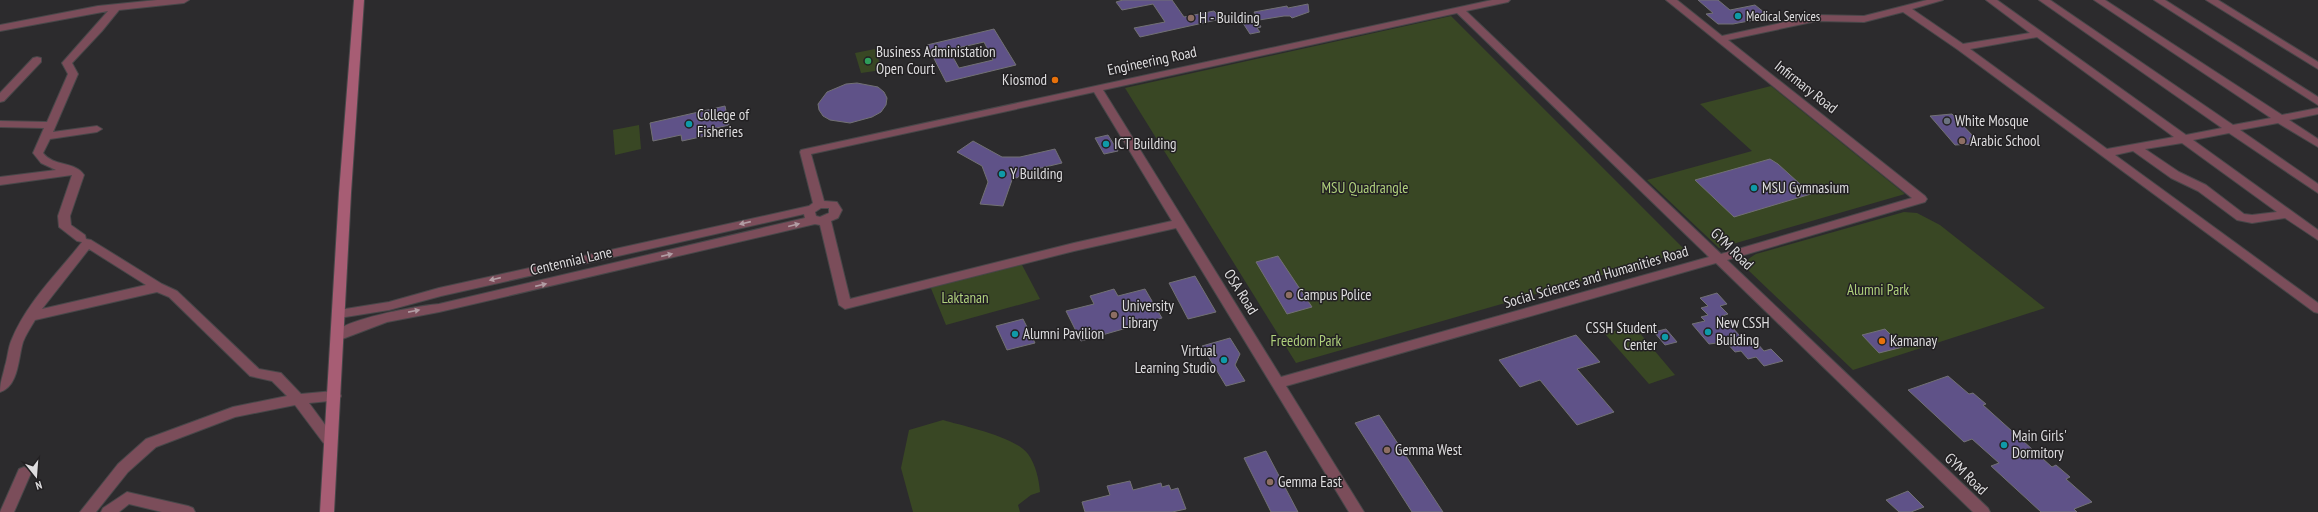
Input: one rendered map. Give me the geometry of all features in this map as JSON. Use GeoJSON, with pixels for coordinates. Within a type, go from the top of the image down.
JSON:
{"type":"FeatureCollection","features":[{"type":"Feature","properties":{"kind":"street"},"geometry":{"type":"LineString","coordinates":[[0,28],[93,10],[184,0]]}},
{"type":"Feature","properties":{"kind":"street"},"geometry":{"type":"LineString","coordinates":[[327,512],[345,194],[360,0]]}},
{"type":"Feature","properties":{"kind":"street","name":"Engineering Road"},"geometry":{"type":"LineString","coordinates":[[817,213],[805,152],[1505,0]]}},
{"type":"Feature","properties":{"kind":"street","name":"Infirmary Road"},"geometry":{"type":"LineString","coordinates":[[1671,0],[1921,199]]}},
{"type":"Feature","properties":{"kind":"street"},"geometry":{"type":"LineString","coordinates":[[1720,38],[1807,19],[1836,17],[1864,19],[1938,0]]}},
{"type":"Feature","properties":{"kind":"street"},"geometry":{"type":"LineString","coordinates":[[1991,0],[2318,236]]}},
{"type":"Feature","properties":{"kind":"street"},"geometry":{"type":"LineString","coordinates":[[2044,0],[2318,189]]}},
{"type":"Feature","properties":{"kind":"street"},"geometry":{"type":"LineString","coordinates":[[2100,0],[2318,144]]}},
{"type":"Feature","properties":{"kind":"street"},"geometry":{"type":"LineString","coordinates":[[2159,0],[2318,102]]}},
{"type":"Feature","properties":{"kind":"street"},"geometry":{"type":"LineString","coordinates":[[2211,0],[2318,66]]}},
{"type":"Feature","properties":{"kind":"street"},"geometry":{"type":"LineString","coordinates":[[81,238],[65,227],[64,223],[64,216],[78,175],[75,171],[50,164],[41,159],[38,153],[65,96],[72,74],[67,63],[99,29],[116,7]]}},
{"type":"Feature","properties":{"kind":"street"},"geometry":{"type":"LineString","coordinates":[[1904,8],[1962,47],[2318,309]]}},
{"type":"Feature","properties":{"kind":"street","name":"GYM Road"},"geometry":{"type":"LineString","coordinates":[[1459,10],[1983,512]]}},
{"type":"Feature","properties":{"kind":"street"},"geometry":{"type":"LineString","coordinates":[[1962,47],[2040,34]]}},
{"type":"Feature","properties":{"kind":"street"},"geometry":{"type":"LineString","coordinates":[[0,99],[37,60]]}},
{"type":"Feature","properties":{"kind":"street","name":"OSA Road"},"geometry":{"type":"LineString","coordinates":[[1097,89],[1357,512]]}},
{"type":"Feature","properties":{"kind":"street"},"geometry":{"type":"LineString","coordinates":[[2105,153],[2232,130],[2318,111]]}},
{"type":"Feature","properties":{"kind":"street"},"geometry":{"type":"LineString","coordinates":[[0,124],[48,130],[97,128]]}},
{"type":"Feature","properties":{"kind":"street"},"geometry":{"type":"LineString","coordinates":[[2136,148],[2175,175],[2202,188],[2241,217],[2252,219],[2288,214]]}},
{"type":"Feature","properties":{"kind":"street"},"geometry":{"type":"LineString","coordinates":[[0,181],[75,171]]}},
{"type":"Feature","properties":{"kind":"street","name":"Social Sciences and Humanities Road"},"geometry":{"type":"LineString","coordinates":[[1278,383],[1921,199]]}},
{"type":"Feature","properties":{"kind":"street"},"geometry":{"type":"LineString","coordinates":[[817,213],[845,305],[1074,247],[1180,223]]}},
{"type":"Feature","properties":{"kind":"street","name":"Centennial Lane"},"geometry":{"type":"LineString","coordinates":[[339,314],[370,316],[398,310],[439,308],[713,245],[817,213]]}},
{"type":"Feature","properties":{"kind":"street","name":"Centennial Lane"},"geometry":{"type":"LineString","coordinates":[[398,310],[439,292],[710,231],[817,213]]}},
{"type":"Feature","properties":{"kind":"street"},"geometry":{"type":"LineString","coordinates":[[710,231],[713,245]]}},
{"type":"Feature","properties":{"kind":"street"},"geometry":{"type":"LineString","coordinates":[[0,387],[11,373],[16,345],[31,316],[87,243],[158,287],[172,294],[255,373],[276,377],[298,399],[330,441]]}},
{"type":"Feature","properties":{"kind":"street"},"geometry":{"type":"LineString","coordinates":[[619,252],[620,266]]}},
{"type":"Feature","properties":{"kind":"street"},"geometry":{"type":"LineString","coordinates":[[514,275],[514,291]]}},
{"type":"Feature","properties":{"kind":"street"},"geometry":{"type":"LineString","coordinates":[[31,316],[158,287]]}},
{"type":"Feature","properties":{"kind":"street"},"geometry":{"type":"LineString","coordinates":[[439,292],[439,308]]}},
{"type":"Feature","properties":{"kind":"street","name":"Centennial Lane"},"geometry":{"type":"LineString","coordinates":[[337,336],[370,316]]}},
{"type":"Feature","properties":{"kind":"street"},"geometry":{"type":"LineString","coordinates":[[87,512],[123,468],[151,443],[233,412],[298,399],[334,396]]}},
{"type":"Feature","properties":{"kind":"street"},"geometry":{"type":"LineString","coordinates":[[7,512],[24,473]]}},
{"type":"Feature","properties":{"kind":"street"},"geometry":{"type":"LineString","coordinates":[[108,512],[127,498],[188,512]]}},
{"type":"Feature","properties":{"kind":"green space","name":"MSU Quadrangle"},"geometry":{"type":"Polygon","coordinates":[[[1451,16],[1686,251],[1296,363],[1125,88],[1451,16]]]}},
{"type":"Feature","properties":{"kind":"green space","name":"Business Administation Open Court"},"geometry":{"type":"Polygon","coordinates":[[[875,49],[882,70],[861,73],[855,53],[875,49]]]}},
{"type":"Feature","properties":{"kind":"green space"},"geometry":{"type":"Polygon","coordinates":[[[1771,86],[1905,194],[1719,248],[1647,180],[1752,151],[1700,104],[1771,86]]]}},
{"type":"Feature","properties":{"kind":"green space"},"geometry":{"type":"Polygon","coordinates":[[[639,125],[641,149],[615,155],[613,130],[639,125]]]}},
{"type":"Feature","properties":{"kind":"green space","name":"Alumni Park"},"geometry":{"type":"Polygon","coordinates":[[[1904,212],[1917,213],[1940,225],[2045,308],[1853,370],[1747,269],[1748,260],[1756,254],[1904,212]]]}},
{"type":"Feature","properties":{"kind":"green space","name":"Laktanan"},"geometry":{"type":"Polygon","coordinates":[[[1021,263],[1040,299],[946,325],[930,286],[1021,263]]]}},
{"type":"Feature","properties":{"kind":"green space"},"geometry":{"type":"Polygon","coordinates":[[[1633,325],[1675,375],[1649,384],[1605,334],[1633,325]]]}},
{"type":"Feature","properties":{"kind":"green space"},"geometry":{"type":"Polygon","coordinates":[[[943,420],[1001,437],[1022,448],[1028,454],[1033,463],[1038,478],[1040,492],[1031,495],[1018,505],[1020,512],[913,512],[901,468],[909,430],[943,420]]]}},
{"type":"Feature","properties":{"kind":"building","name":"H - Building"},"geometry":{"type":"Polygon","coordinates":[[[1123,0],[1172,0],[1184,17],[1214,11],[1221,19],[1140,37],[1134,28],[1165,22],[1153,4],[1122,10],[1116,2],[1123,0]]]}},
{"type":"Feature","properties":{"kind":"building","name":"Medical Services"},"geometry":{"type":"Polygon","coordinates":[[[1698,0],[1718,0],[1730,10],[1755,5],[1770,17],[1733,24],[1718,24],[1706,14],[1713,13],[1698,0]]]}},
{"type":"Feature","properties":{"kind":"building"},"geometry":{"type":"Polygon","coordinates":[[[1308,4],[1309,12],[1292,18],[1290,16],[1284,16],[1259,20],[1254,12],[1287,6],[1288,8],[1308,4]]]}},
{"type":"Feature","properties":{"kind":"building"},"geometry":{"type":"Polygon","coordinates":[[[1255,17],[1261,27],[1257,28],[1260,32],[1250,34],[1241,20],[1255,17]]]}},
{"type":"Feature","properties":{"kind":"building"},"geometry":{"type":"Polygon","coordinates":[[[994,29],[1016,65],[946,82],[927,45],[994,29]],[[984,42],[949,50],[959,68],[993,60],[984,42]]]}},
{"type":"Feature","properties":{"kind":"building"},"geometry":{"type":"Polygon","coordinates":[[[857,83],[878,87],[884,92],[887,98],[886,105],[881,112],[872,117],[850,123],[830,120],[823,116],[819,110],[818,104],[827,92],[846,84],[857,83]]]}},
{"type":"Feature","properties":{"kind":"building","name":"College of Fisheries"},"geometry":{"type":"Polygon","coordinates":[[[725,106],[729,125],[704,131],[705,136],[682,141],[681,135],[653,141],[650,123],[725,106]]]}},
{"type":"Feature","properties":{"kind":"building"},"geometry":{"type":"Polygon","coordinates":[[[1952,114],[1975,138],[1969,138],[1974,144],[1955,145],[1930,116],[1952,114]]]}},
{"type":"Feature","properties":{"kind":"building","name":"ICT Building"},"geometry":{"type":"Polygon","coordinates":[[[1108,135],[1118,151],[1104,154],[1095,138],[1108,135]]]}},
{"type":"Feature","properties":{"kind":"building","name":"Y Building"},"geometry":{"type":"Polygon","coordinates":[[[973,141],[1002,157],[1020,157],[1055,149],[1062,163],[1024,172],[1017,178],[1013,177],[1003,206],[980,204],[988,182],[982,166],[957,152],[973,141]]]}},
{"type":"Feature","properties":{"kind":"building","name":"MSU Gymnasium"},"geometry":{"type":"Polygon","coordinates":[[[1770,159],[1778,164],[1811,194],[1734,217],[1695,180],[1770,159]]]}},
{"type":"Feature","properties":{"kind":"building","name":"Campus Police"},"geometry":{"type":"Polygon","coordinates":[[[1278,256],[1312,307],[1287,314],[1256,262],[1278,256]]]}},
{"type":"Feature","properties":{"kind":"building"},"geometry":{"type":"Polygon","coordinates":[[[1195,276],[1216,312],[1188,319],[1169,283],[1195,276]]]}},
{"type":"Feature","properties":{"kind":"building","name":"University Library"},"geometry":{"type":"Polygon","coordinates":[[[1114,289],[1118,296],[1145,289],[1162,318],[1081,341],[1066,311],[1094,304],[1090,296],[1114,289]]]}},
{"type":"Feature","properties":{"kind":"building","name":"New CSSH Building"},"geometry":{"type":"Polygon","coordinates":[[[1717,293],[1727,304],[1720,306],[1728,314],[1722,316],[1740,336],[1749,343],[1756,342],[1764,351],[1771,349],[1783,361],[1764,366],[1756,357],[1748,359],[1741,351],[1735,352],[1726,342],[1709,344],[1692,324],[1705,321],[1701,317],[1708,315],[1701,308],[1708,306],[1700,298],[1717,293]]]}},
{"type":"Feature","properties":{"kind":"building","name":"Alumni Pavilion"},"geometry":{"type":"Polygon","coordinates":[[[1023,319],[1035,343],[1007,350],[996,326],[1023,319]]]}},
{"type":"Feature","properties":{"kind":"building","name":"CSSH Student Center"},"geometry":{"type":"Polygon","coordinates":[[[1666,329],[1677,342],[1665,345],[1654,332],[1666,329]]]}},
{"type":"Feature","properties":{"kind":"building","name":"Kamanay"},"geometry":{"type":"Polygon","coordinates":[[[1885,329],[1903,347],[1879,353],[1862,335],[1885,329]]]}},
{"type":"Feature","properties":{"kind":"building"},"geometry":{"type":"Polygon","coordinates":[[[1576,335],[1600,362],[1577,369],[1614,412],[1577,425],[1540,380],[1520,387],[1499,360],[1576,335]]]}},
{"type":"Feature","properties":{"kind":"building","name":"Virtual Learning Studio"},"geometry":{"type":"Polygon","coordinates":[[[1230,338],[1240,354],[1235,365],[1245,381],[1226,386],[1202,346],[1230,338]]]}},
{"type":"Feature","properties":{"kind":"building","name":"Main Girls' Dormitory"},"geometry":{"type":"Polygon","coordinates":[[[1948,376],[1969,394],[1973,393],[1986,404],[1983,405],[2052,467],[2056,465],[2070,477],[2066,479],[2092,502],[2074,509],[2077,512],[2041,512],[1991,466],[1999,463],[1972,439],[1964,442],[1908,390],[1948,376]]]}},
{"type":"Feature","properties":{"kind":"building","name":"Gemma West"},"geometry":{"type":"Polygon","coordinates":[[[1379,415],[1443,512],[1412,512],[1355,423],[1379,415]]]}},
{"type":"Feature","properties":{"kind":"building","name":"Gemma East"},"geometry":{"type":"Polygon","coordinates":[[[1266,451],[1298,512],[1271,512],[1244,458],[1266,451]]]}},
{"type":"Feature","properties":{"kind":"building"},"geometry":{"type":"Polygon","coordinates":[[[1130,481],[1133,490],[1161,483],[1162,487],[1169,485],[1171,490],[1178,488],[1186,509],[1172,512],[1085,512],[1082,502],[1110,495],[1107,486],[1130,481]]]}},
{"type":"Feature","properties":{"kind":"building"},"geometry":{"type":"Polygon","coordinates":[[[1908,491],[1924,507],[1911,512],[1899,512],[1886,500],[1908,491]]]}},
{"type":"Feature","properties":{"kind":"place","name":"Medical Services"},"geometry":{"type":"Point","coordinates":[1738,16]}},
{"type":"Feature","properties":{"kind":"place","name":"H - Building"},"geometry":{"type":"Point","coordinates":[1191,18]}},
{"type":"Feature","properties":{"kind":"place","name":"Business Administation Open Court"},"geometry":{"type":"Point","coordinates":[868,61]}},
{"type":"Feature","properties":{"kind":"place","name":"Kiosmod"},"geometry":{"type":"Point","coordinates":[1055,80]}},
{"type":"Feature","properties":{"kind":"place","name":"White Mosque"},"geometry":{"type":"Point","coordinates":[1947,121]}},
{"type":"Feature","properties":{"kind":"place","name":"College of Fisheries"},"geometry":{"type":"Point","coordinates":[689,124]}},
{"type":"Feature","properties":{"kind":"place","name":"Arabic School"},"geometry":{"type":"Point","coordinates":[1962,141]}},
{"type":"Feature","properties":{"kind":"place","name":"ICT Building"},"geometry":{"type":"Point","coordinates":[1106,144]}},
{"type":"Feature","properties":{"kind":"place","name":"Y Building"},"geometry":{"type":"Point","coordinates":[1002,174]}},
{"type":"Feature","properties":{"kind":"place","name":"MSU Gymnasium"},"geometry":{"type":"Point","coordinates":[1754,188]}},
{"type":"Feature","properties":{"kind":"place","name":"Campus Police"},"geometry":{"type":"Point","coordinates":[1289,295]}},
{"type":"Feature","properties":{"kind":"place","name":"University Library"},"geometry":{"type":"Point","coordinates":[1114,315]}},
{"type":"Feature","properties":{"kind":"place","name":"New CSSH Building"},"geometry":{"type":"Point","coordinates":[1708,332]}},
{"type":"Feature","properties":{"kind":"place","name":"Alumni Pavilion"},"geometry":{"type":"Point","coordinates":[1015,334]}},
{"type":"Feature","properties":{"kind":"place","name":"CSSH Student Center"},"geometry":{"type":"Point","coordinates":[1665,337]}},
{"type":"Feature","properties":{"kind":"place","name":"Kamanay"},"geometry":{"type":"Point","coordinates":[1882,341]}},
{"type":"Feature","properties":{"kind":"place","name":"Virtual Learning Studio"},"geometry":{"type":"Point","coordinates":[1224,360]}},
{"type":"Feature","properties":{"kind":"place","name":"Main Girls' Dormitory"},"geometry":{"type":"Point","coordinates":[2004,445]}},
{"type":"Feature","properties":{"kind":"place","name":"Gemma West"},"geometry":{"type":"Point","coordinates":[1387,450]}},
{"type":"Feature","properties":{"kind":"place","name":"Gemma East"},"geometry":{"type":"Point","coordinates":[1270,482]}},
{"type":"Feature","properties":{"kind":"park label","name":"Freedom Park"},"geometry":{"type":"Point","coordinates":[1306,341]}}]}
